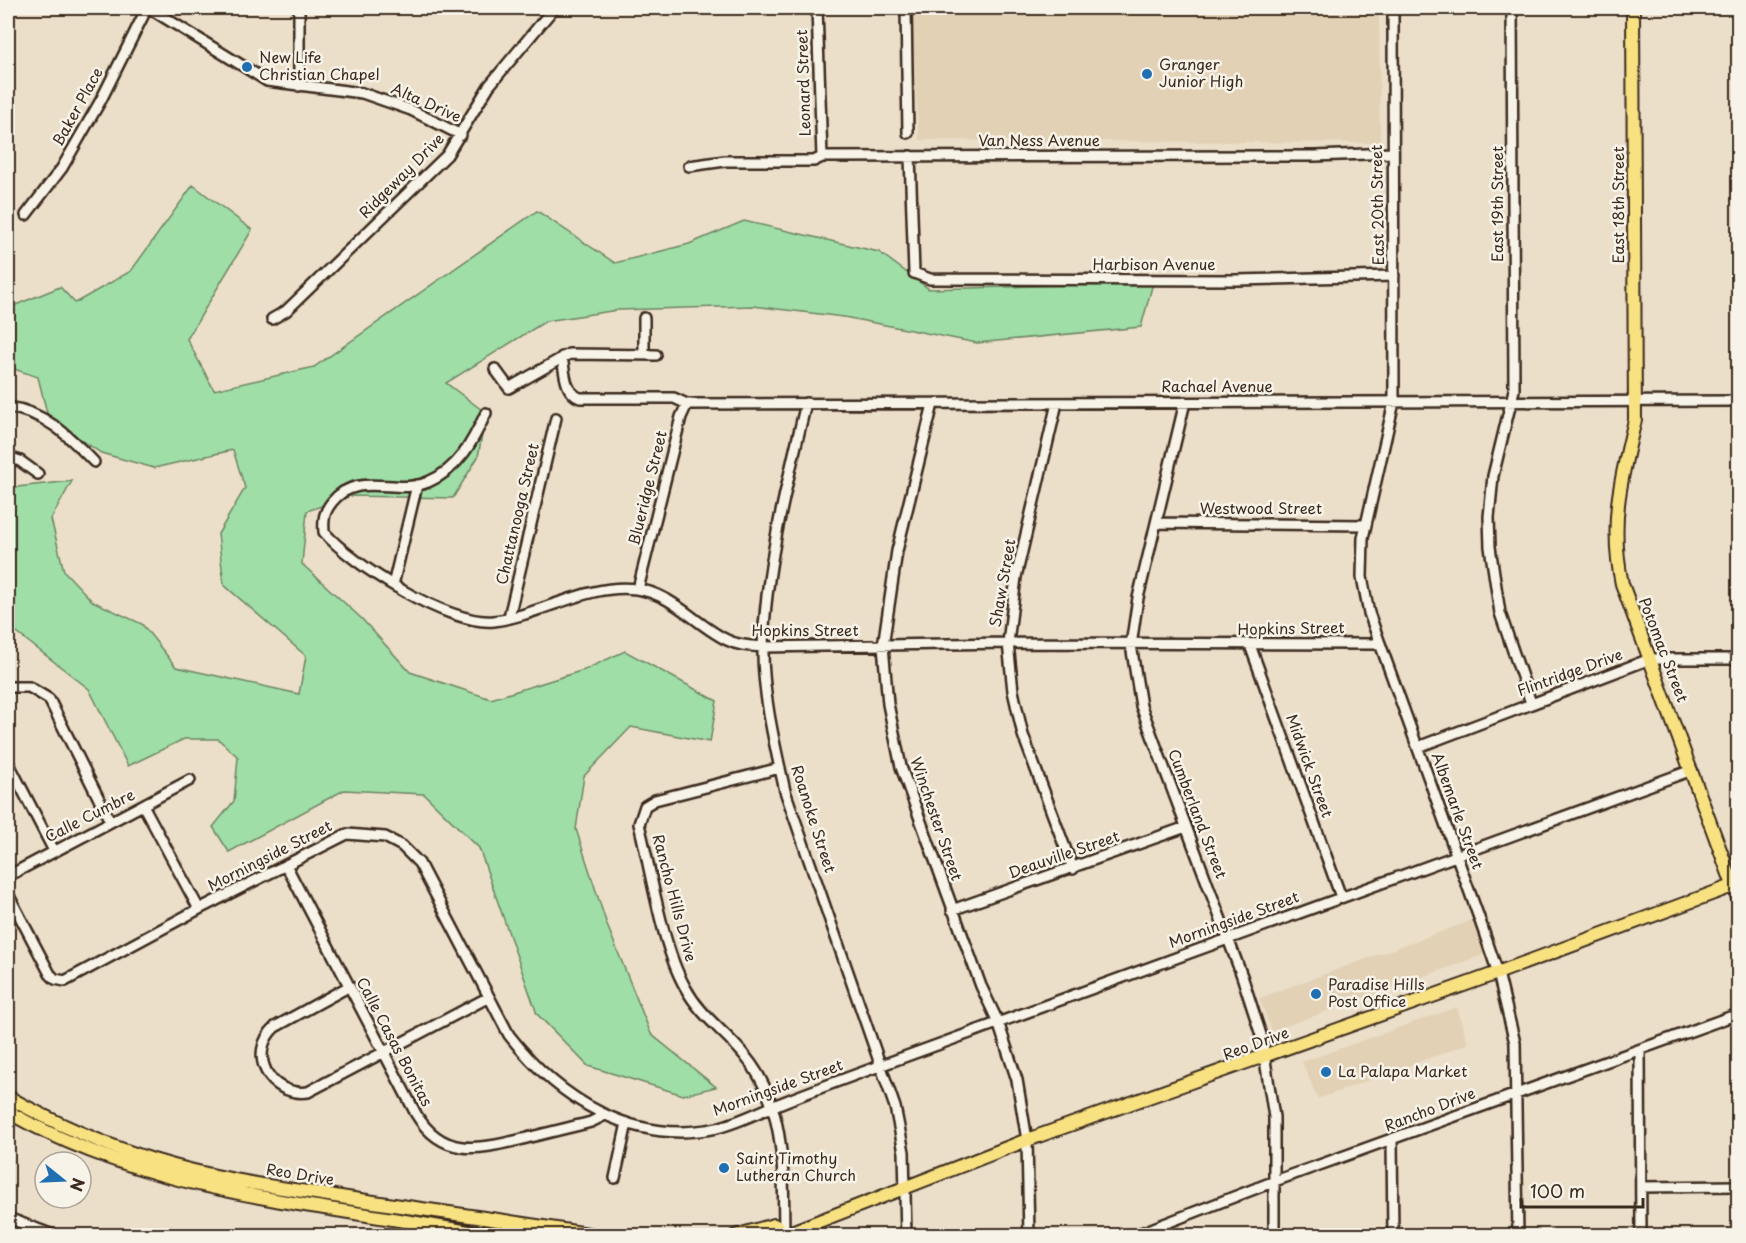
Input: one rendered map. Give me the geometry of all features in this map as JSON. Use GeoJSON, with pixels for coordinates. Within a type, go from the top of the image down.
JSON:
{"type":"FeatureCollection","features":[{"type":"Feature","properties":{"kind":"main road","name":"East 18th Street"},"geometry":{"type":"LineString","coordinates":[[1633,8],[1636,402]]}},
{"type":"Feature","properties":{"kind":"main road","name":"Potomac Street"},"geometry":{"type":"LineString","coordinates":[[1636,402],[1635,420],[1619,486],[1615,543],[1622,584],[1736,884]]}},
{"type":"Feature","properties":{"kind":"main road","name":"Reo Drive"},"geometry":{"type":"LineString","coordinates":[[735,1236],[774,1225],[783,1234],[1027,1140],[1498,973],[1736,884]]}},
{"type":"Feature","properties":{"kind":"main road","name":"Reo Drive"},"geometry":{"type":"LineString","coordinates":[[8,1097],[45,1118],[98,1141],[187,1169],[274,1187],[460,1214],[556,1232],[600,1236]]}},
{"type":"Feature","properties":{"kind":"main road","name":"Reo Drive"},"geometry":{"type":"LineString","coordinates":[[8,1112],[40,1130],[93,1153],[174,1180],[269,1200],[464,1234],[489,1236]]}},
{"type":"Feature","properties":{"kind":"street","name":"Alta Drive"},"geometry":{"type":"LineString","coordinates":[[148,8],[267,81],[362,93],[411,110],[461,135]]}},
{"type":"Feature","properties":{"kind":"street","name":"Baker Place"},"geometry":{"type":"LineString","coordinates":[[26,215],[62,168],[101,100],[148,8]]}},
{"type":"Feature","properties":{"kind":"street"},"geometry":{"type":"LineString","coordinates":[[299,8],[299,86]]}},
{"type":"Feature","properties":{"kind":"street","name":"Ridgeway Drive"},"geometry":{"type":"LineString","coordinates":[[272,318],[286,311],[447,155],[489,86],[554,8]]}},
{"type":"Feature","properties":{"kind":"street","name":"Leonard Street"},"geometry":{"type":"LineString","coordinates":[[817,8],[822,157]]}},
{"type":"Feature","properties":{"kind":"street"},"geometry":{"type":"LineString","coordinates":[[906,8],[908,133]]}},
{"type":"Feature","properties":{"kind":"street","name":"East 20th Street"},"geometry":{"type":"LineString","coordinates":[[1393,8],[1394,402]]}},
{"type":"Feature","properties":{"kind":"street","name":"East 19th Street"},"geometry":{"type":"LineString","coordinates":[[1512,8],[1514,390],[1493,476],[1489,518],[1490,547],[1500,613],[1531,703]]}},
{"type":"Feature","properties":{"kind":"street","name":"Van Ness Avenue"},"geometry":{"type":"LineString","coordinates":[[689,166],[725,161],[814,161],[822,157],[1315,156],[1392,153]]}},
{"type":"Feature","properties":{"kind":"street","name":"Harbison Avenue"},"geometry":{"type":"LineString","coordinates":[[909,156],[914,273],[930,279],[1236,280],[1394,276]]}},
{"type":"Feature","properties":{"kind":"street"},"geometry":{"type":"LineString","coordinates":[[644,318],[644,354]]}},
{"type":"Feature","properties":{"kind":"street"},"geometry":{"type":"LineString","coordinates":[[495,369],[509,388],[569,354],[656,355]]}},
{"type":"Feature","properties":{"kind":"street","name":"Rachael Avenue"},"geometry":{"type":"LineString","coordinates":[[562,357],[568,390],[572,395],[580,398],[674,398],[692,403],[1738,401]]}},
{"type":"Feature","properties":{"kind":"street","name":"Cumberland Street"},"geometry":{"type":"LineString","coordinates":[[1185,402],[1138,598],[1131,645],[1141,706],[1228,939],[1266,1056],[1274,1117],[1274,1236]]}},
{"type":"Feature","properties":{"kind":"street","name":"Albemarle Street"},"geometry":{"type":"LineString","coordinates":[[1394,402],[1366,525],[1362,551],[1362,577],[1366,602],[1380,644],[1498,973],[1515,1044],[1518,1236]]}},
{"type":"Feature","properties":{"kind":"street","name":"Blueridge Street"},"geometry":{"type":"LineString","coordinates":[[638,589],[681,417],[692,403]]}},
{"type":"Feature","properties":{"kind":"street","name":"Roanoke Street"},"geometry":{"type":"LineString","coordinates":[[806,403],[772,552],[763,647],[774,742],[789,801],[895,1107],[904,1152],[906,1236]]}},
{"type":"Feature","properties":{"kind":"street","name":"Shaw Street"},"geometry":{"type":"LineString","coordinates":[[1057,403],[1016,577],[1008,643],[1013,691],[1023,735],[1073,869]]}},
{"type":"Feature","properties":{"kind":"street","name":"Winchester Street"},"geometry":{"type":"LineString","coordinates":[[933,404],[897,551],[883,646],[888,704],[901,767],[952,910],[981,986],[998,1022],[1017,1080],[1027,1140],[1029,1236]]}},
{"type":"Feature","properties":{"kind":"street"},"geometry":{"type":"LineString","coordinates":[[8,407],[39,416],[57,426],[94,462]]}},
{"type":"Feature","properties":{"kind":"street","name":"Hopkins Street"},"geometry":{"type":"LineString","coordinates":[[486,412],[471,447],[440,476],[402,488],[363,484],[350,488],[334,499],[322,517],[324,532],[329,538],[393,585],[456,616],[487,621],[509,617],[589,593],[638,589],[670,603],[727,640],[763,647],[1008,643],[1380,644]]}},
{"type":"Feature","properties":{"kind":"street","name":"Chattanooga Street"},"geometry":{"type":"LineString","coordinates":[[509,617],[556,418]]}},
{"type":"Feature","properties":{"kind":"street"},"geometry":{"type":"LineString","coordinates":[[8,457],[20,461],[38,474]]}},
{"type":"Feature","properties":{"kind":"street"},"geometry":{"type":"LineString","coordinates":[[393,585],[417,485]]}},
{"type":"Feature","properties":{"kind":"street","name":"Westwood Street"},"geometry":{"type":"LineString","coordinates":[[1156,523],[1366,525]]}},
{"type":"Feature","properties":{"kind":"street","name":"Midwick Street"},"geometry":{"type":"LineString","coordinates":[[1250,645],[1341,897]]}},
{"type":"Feature","properties":{"kind":"street","name":"Flintridge Drive"},"geometry":{"type":"LineString","coordinates":[[1418,747],[1650,659],[1738,660]]}},
{"type":"Feature","properties":{"kind":"street"},"geometry":{"type":"LineString","coordinates":[[8,687],[29,687],[49,699],[110,821]]}},
{"type":"Feature","properties":{"kind":"street"},"geometry":{"type":"LineString","coordinates":[[8,762],[54,851]]}},
{"type":"Feature","properties":{"kind":"street","name":"Rancho Hills Drive"},"geometry":{"type":"LineString","coordinates":[[780,768],[660,799],[645,806],[639,824],[671,951],[683,985],[696,1006],[745,1056],[764,1087],[784,1159],[783,1234]]}},
{"type":"Feature","properties":{"kind":"street","name":"Morningside Street"},"geometry":{"type":"LineString","coordinates":[[8,894],[50,974],[59,981],[65,981],[199,909],[354,833],[385,837],[402,846],[419,863],[509,1035],[523,1052],[564,1090],[603,1116],[627,1123],[660,1131],[717,1128],[998,1022],[1692,770]]}},
{"type":"Feature","properties":{"kind":"street","name":"Calle Cumbre"},"geometry":{"type":"LineString","coordinates":[[8,882],[10,875],[190,780]]}},
{"type":"Feature","properties":{"kind":"street"},"geometry":{"type":"LineString","coordinates":[[143,805],[199,909]]}},
{"type":"Feature","properties":{"kind":"street","name":"Deauville Street"},"geometry":{"type":"LineString","coordinates":[[952,910],[1073,869],[1186,827]]}},
{"type":"Feature","properties":{"kind":"street","name":"Calle Casas Bonitas"},"geometry":{"type":"LineString","coordinates":[[286,865],[383,1053],[420,1121],[431,1133],[452,1145],[483,1148],[591,1122],[603,1116]]}},
{"type":"Feature","properties":{"kind":"street","name":"Potomac Street"},"geometry":{"type":"LineString","coordinates":[[1736,884],[1738,902]]}},
{"type":"Feature","properties":{"kind":"street"},"geometry":{"type":"LineString","coordinates":[[348,987],[271,1031],[262,1053],[267,1074],[286,1090],[308,1092],[489,997]]}},
{"type":"Feature","properties":{"kind":"street","name":"Rancho Drive"},"geometry":{"type":"LineString","coordinates":[[1133,1236],[1149,1233],[1275,1181],[1392,1141],[1517,1093],[1738,1014]]}},
{"type":"Feature","properties":{"kind":"street"},"geometry":{"type":"LineString","coordinates":[[1640,1050],[1641,1236]]}},
{"type":"Feature","properties":{"kind":"street"},"geometry":{"type":"LineString","coordinates":[[615,1178],[627,1123]]}},
{"type":"Feature","properties":{"kind":"street"},"geometry":{"type":"LineString","coordinates":[[1392,1141],[1393,1236]]}},
{"type":"Feature","properties":{"kind":"street"},"geometry":{"type":"LineString","coordinates":[[1641,1187],[1738,1186]]}},
{"type":"Feature","properties":{"kind":"street"},"geometry":{"type":"LineString","coordinates":[[460,1214],[464,1234]]}},
{"type":"Feature","properties":{"kind":"street"},"geometry":{"type":"LineString","coordinates":[[8,1218],[56,1236]]}},
{"type":"Feature","properties":{"kind":"shaded area","name":"Granger Junior High"},"geometry":{"type":"Polygon","coordinates":[[[910,8],[1379,8],[1380,143],[919,140],[910,8]]]}},
{"type":"Feature","properties":{"kind":"shaded area"},"geometry":{"type":"Polygon","coordinates":[[[1473,920],[1486,954],[1272,1031],[1259,998],[1473,920]]]}},
{"type":"Feature","properties":{"kind":"shaded area"},"geometry":{"type":"Polygon","coordinates":[[[1457,1007],[1468,1044],[1318,1099],[1302,1062],[1457,1007]]]}},
{"type":"Feature","properties":{"kind":"green space"},"geometry":{"type":"Polygon","coordinates":[[[193,185],[252,230],[187,339],[214,390],[314,367],[537,211],[615,263],[689,244],[744,221],[879,252],[929,289],[1153,283],[1141,327],[977,343],[844,317],[753,306],[618,310],[546,321],[446,383],[486,413],[478,457],[453,498],[350,496],[307,511],[302,564],[362,619],[410,672],[491,699],[584,670],[625,651],[717,701],[710,742],[631,727],[584,776],[576,829],[607,925],[651,1034],[716,1087],[683,1095],[588,1066],[537,1014],[479,848],[424,794],[344,790],[229,852],[213,827],[234,801],[238,757],[218,739],[184,739],[128,766],[89,689],[8,626],[8,488],[72,481],[51,519],[64,571],[92,601],[142,624],[176,667],[299,694],[306,656],[224,585],[218,534],[245,488],[233,450],[154,468],[101,453],[48,417],[38,377],[8,367],[8,308],[60,287],[75,303],[131,271],[193,185]]]}},
{"type":"Feature","properties":{"kind":"place","name":"New Life Christian Chapel"},"geometry":{"type":"Point","coordinates":[247,67]}},
{"type":"Feature","properties":{"kind":"place","name":"Granger Junior High"},"geometry":{"type":"Point","coordinates":[1147,74]}},
{"type":"Feature","properties":{"kind":"place","name":"Paradise Hills Post Office"},"geometry":{"type":"Point","coordinates":[1316,994]}},
{"type":"Feature","properties":{"kind":"place","name":"La Palapa Market"},"geometry":{"type":"Point","coordinates":[1326,1072]}},
{"type":"Feature","properties":{"kind":"place","name":"Saint Timothy Lutheran Church"},"geometry":{"type":"Point","coordinates":[724,1168]}}]}
